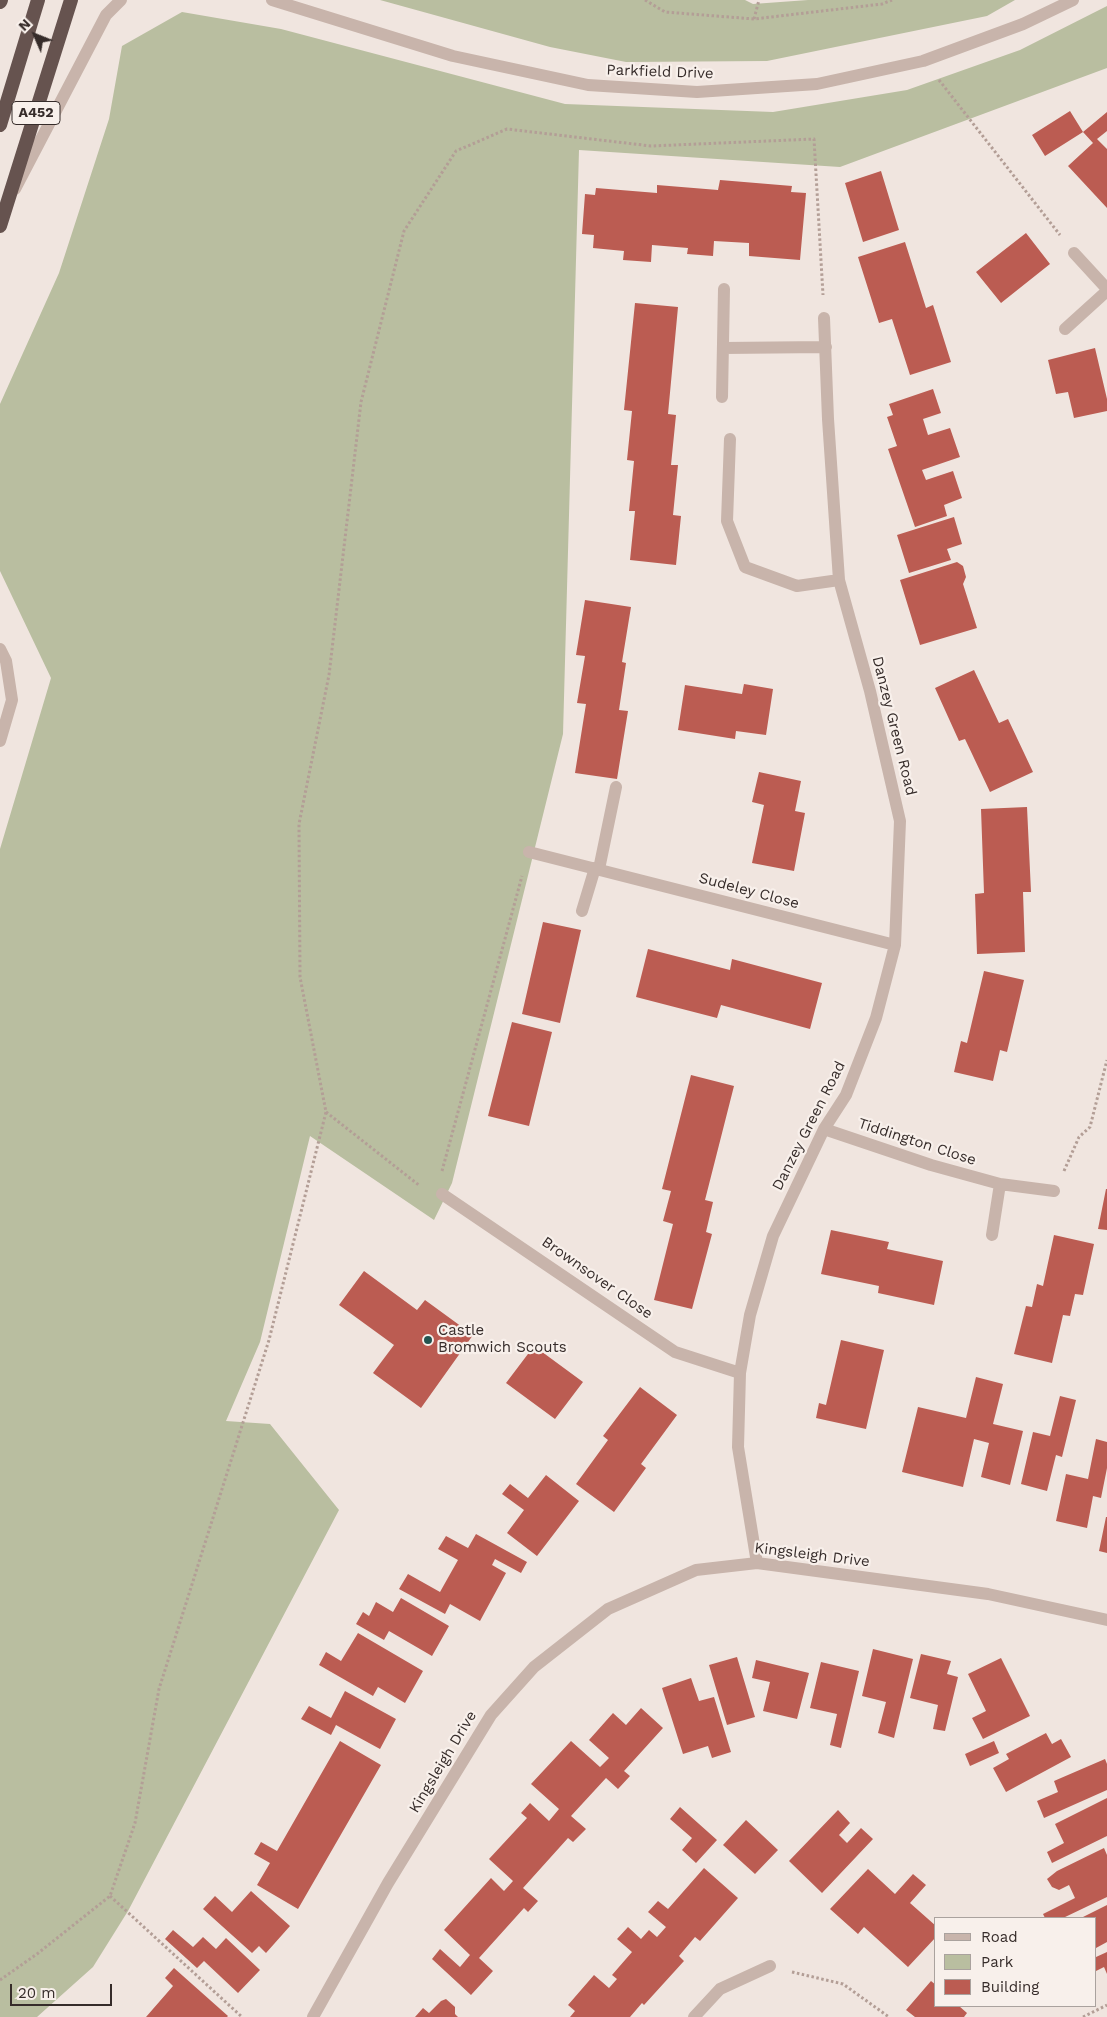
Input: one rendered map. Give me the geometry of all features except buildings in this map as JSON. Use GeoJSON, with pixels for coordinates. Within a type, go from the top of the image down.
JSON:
{"type":"FeatureCollection","features":[{"type":"Feature","properties":{"kind":"highway"},"geometry":{"type":"LineString","coordinates":[[0,125],[38,0]]}},
{"type":"Feature","properties":{"kind":"highway","name":"A452"},"geometry":{"type":"LineString","coordinates":[[0,226],[71,0]]}},
{"type":"Feature","properties":{"kind":"street"},"geometry":{"type":"LineString","coordinates":[[7,206],[106,15],[121,0]]}},
{"type":"Feature","properties":{"kind":"street","name":"Parkfield Drive"},"geometry":{"type":"LineString","coordinates":[[272,0],[453,56],[588,85],[697,92],[807,85],[924,60],[1023,24],[1073,0]]}},
{"type":"Feature","properties":{"kind":"street"},"geometry":{"type":"LineString","coordinates":[[1065,329],[1107,290],[1074,253]]}},
{"type":"Feature","properties":{"kind":"street"},"geometry":{"type":"LineString","coordinates":[[722,397],[724,290]]}},
{"type":"Feature","properties":{"kind":"street","name":"Danzey Green Road"},"geometry":{"type":"LineString","coordinates":[[757,1563],[738,1447],[740,1373],[750,1315],[773,1236],[824,1129],[846,1095],[876,1018],[895,946],[900,821],[870,691],[839,580],[828,419],[824,318]]}},
{"type":"Feature","properties":{"kind":"street"},"geometry":{"type":"LineString","coordinates":[[723,348],[826,347]]}},
{"type":"Feature","properties":{"kind":"street"},"geometry":{"type":"LineString","coordinates":[[730,439],[727,521],[746,567],[797,586],[839,580]]}},
{"type":"Feature","properties":{"kind":"street"},"geometry":{"type":"LineString","coordinates":[[0,649],[6,661],[12,700],[0,741]]}},
{"type":"Feature","properties":{"kind":"street"},"geometry":{"type":"LineString","coordinates":[[582,911],[597,868],[616,786]]}},
{"type":"Feature","properties":{"kind":"street","name":"Sudeley Close"},"geometry":{"type":"LineString","coordinates":[[529,852],[895,946]]}},
{"type":"Feature","properties":{"kind":"street","name":"Tiddington Close"},"geometry":{"type":"LineString","coordinates":[[824,1129],[931,1165],[1000,1184],[1054,1191]]}},
{"type":"Feature","properties":{"kind":"street"},"geometry":{"type":"LineString","coordinates":[[992,1235],[1000,1184]]}},
{"type":"Feature","properties":{"kind":"street","name":"Brownsover Close"},"geometry":{"type":"LineString","coordinates":[[442,1194],[675,1352],[740,1373]]}},
{"type":"Feature","properties":{"kind":"street","name":"Kingsleigh Drive"},"geometry":{"type":"LineString","coordinates":[[313,2017],[388,1883],[491,1715],[534,1667],[608,1609],[696,1570],[757,1563],[988,1594],[1107,1620]]}},
{"type":"Feature","properties":{"kind":"street"},"geometry":{"type":"LineString","coordinates":[[694,2017],[720,1989],[770,1966]]}},
{"type":"Feature","properties":{"kind":"path"},"geometry":{"type":"LineString","coordinates":[[646,0],[665,12],[754,19],[882,4],[892,0]]}},
{"type":"Feature","properties":{"kind":"path"},"geometry":{"type":"LineString","coordinates":[[754,19],[759,0]]}},
{"type":"Feature","properties":{"kind":"path"},"geometry":{"type":"LineString","coordinates":[[924,60],[1074,253]]}},
{"type":"Feature","properties":{"kind":"path"},"geometry":{"type":"LineString","coordinates":[[0,1980],[37,1954],[110,1896],[135,1823],[158,1689],[269,1340],[326,1112],[300,977],[299,824],[329,675],[361,402],[404,231],[456,150],[507,129],[651,146],[814,139],[824,318]]}},
{"type":"Feature","properties":{"kind":"path"},"geometry":{"type":"LineString","coordinates":[[326,1112],[433,1196],[442,1194],[440,1176],[529,852]]}},
{"type":"Feature","properties":{"kind":"path"},"geometry":{"type":"LineString","coordinates":[[1054,1191],[1079,1137],[1090,1127],[1107,1060]]}},
{"type":"Feature","properties":{"kind":"path"},"geometry":{"type":"LineString","coordinates":[[110,1896],[242,2017]]}},
{"type":"Feature","properties":{"kind":"path"},"geometry":{"type":"LineString","coordinates":[[770,1966],[842,1984],[889,2017]]}},
{"type":"Feature","properties":{"kind":"path"},"geometry":{"type":"LineString","coordinates":[[1083,2017],[1107,2005]]}},
{"type":"Feature","properties":{"kind":"green space"},"geometry":{"type":"Polygon","coordinates":[[[380,0],[745,0],[753,4],[808,0],[1015,0],[987,16],[767,61],[626,62],[550,47],[380,0]]]}},
{"type":"Feature","properties":{"kind":"green space"},"geometry":{"type":"Polygon","coordinates":[[[1107,6],[1107,68],[840,167],[579,150],[563,734],[452,1183],[434,1220],[310,1136],[260,1342],[226,1421],[270,1424],[339,1510],[128,1911],[93,1967],[37,2017],[0,2017],[0,849],[51,678],[0,571],[0,404],[59,273],[109,119],[122,46],[182,12],[281,29],[565,104],[773,112],[907,90],[1020,50],[1107,6]]]}},
{"type":"Feature","properties":{"kind":"place","name":"Castle Bromwich Scouts"},"geometry":{"type":"Point","coordinates":[428,1340]}}]}
